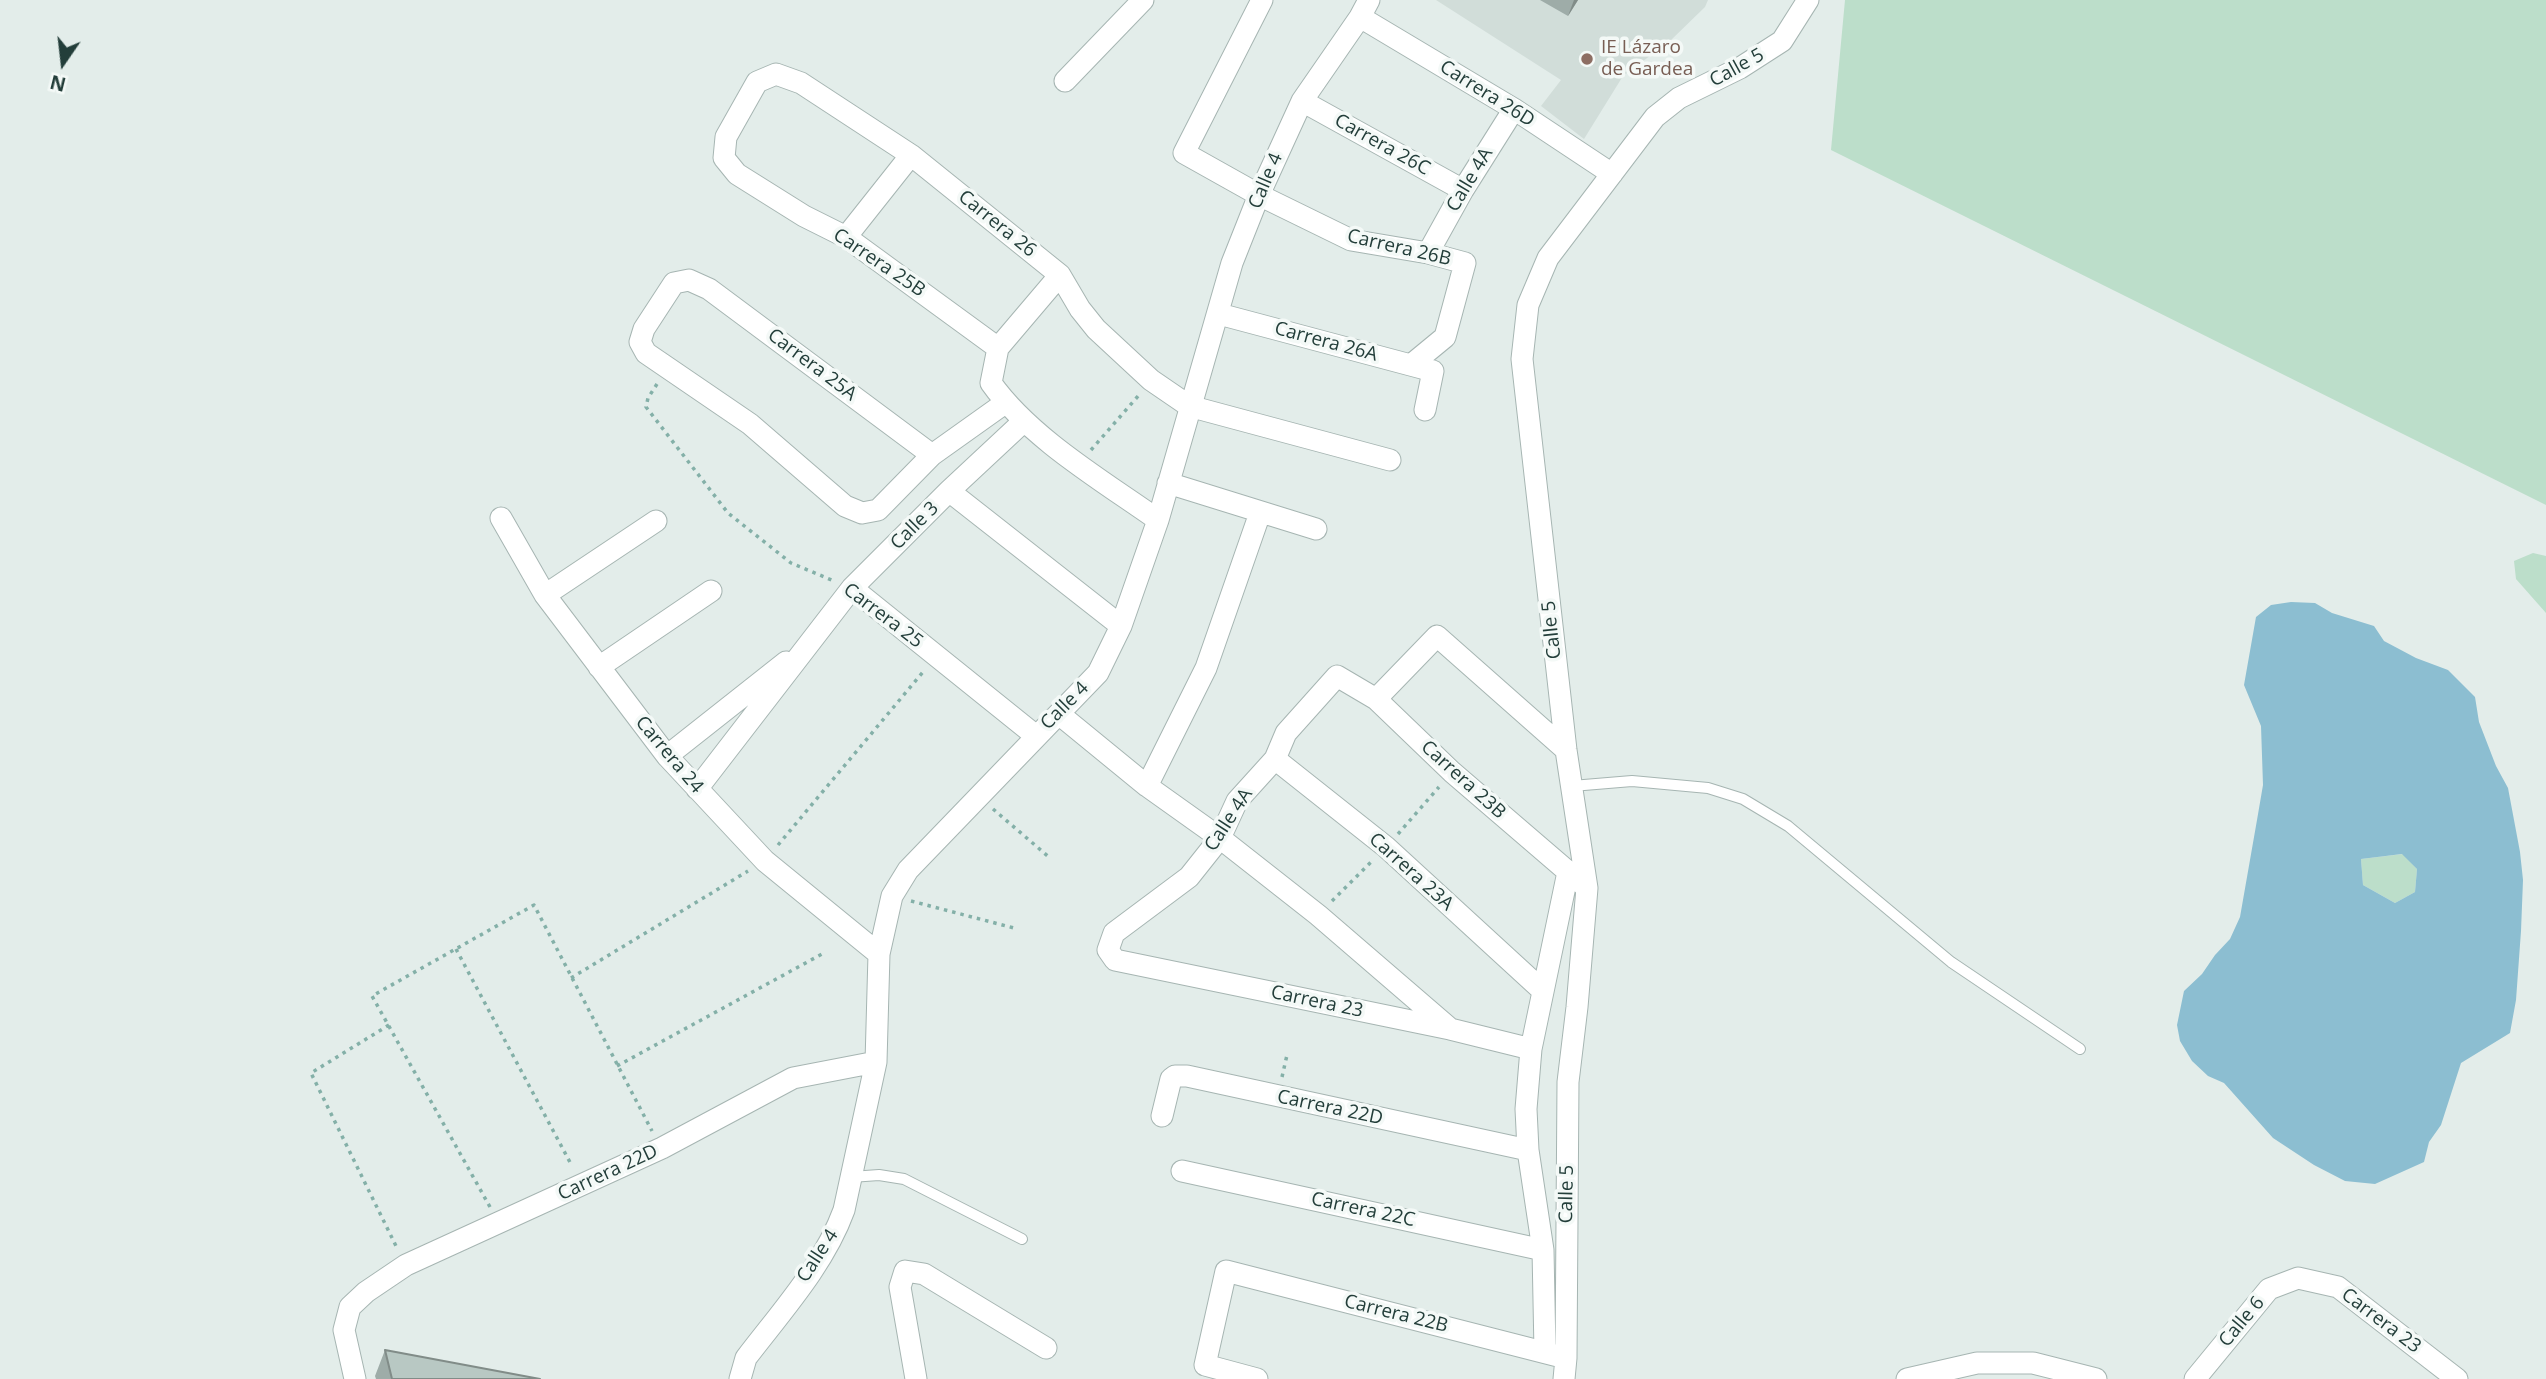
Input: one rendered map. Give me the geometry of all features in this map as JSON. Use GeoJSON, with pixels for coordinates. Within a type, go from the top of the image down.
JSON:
{"type":"FeatureCollection","features":[{"type":"Feature","properties":{"kind":"street"},"geometry":{"type":"LineString","coordinates":[[1065,81],[1143,0]]}},
{"type":"Feature","properties":{"kind":"street","name":"Carrera 26B"},"geometry":{"type":"LineString","coordinates":[[1262,0],[1184,153],[1259,195],[1351,240],[1428,253],[1465,263],[1445,337],[1411,365]]}},
{"type":"Feature","properties":{"kind":"street","name":"Calle 5"},"geometry":{"type":"LineString","coordinates":[[1558,1363],[1568,1082],[1587,888],[1566,750],[1522,359],[1528,305],[1548,258],[1655,117],[1679,98],[1740,68],[1782,41],[1808,0]]}},
{"type":"Feature","properties":{"kind":"street","name":"Calle 4"},"geometry":{"type":"LineString","coordinates":[[740,1379],[746,1359],[836,1232],[876,1062],[879,954],[892,896],[908,870],[1098,673],[1121,626],[1158,520],[1189,406],[1233,263],[1259,195],[1302,101],[1364,8]]}},
{"type":"Feature","properties":{"kind":"street","name":"Carrera 26D"},"geometry":{"type":"LineString","coordinates":[[1364,8],[1612,174]]}},
{"type":"Feature","properties":{"kind":"street","name":"Carrera 26"},"geometry":{"type":"LineString","coordinates":[[724,158],[726,137],[757,82],[776,74],[801,83],[911,155],[1060,275],[1080,309],[1096,328],[1151,380],[1189,406],[1390,460]]}},
{"type":"Feature","properties":{"kind":"street","name":"Carrera 26C"},"geometry":{"type":"LineString","coordinates":[[1302,101],[1463,190]]}},
{"type":"Feature","properties":{"kind":"street","name":"Calle 4A"},"geometry":{"type":"LineString","coordinates":[[1428,253],[1463,190],[1514,109]]}},
{"type":"Feature","properties":{"kind":"street"},"geometry":{"type":"LineString","coordinates":[[846,237],[911,155]]}},
{"type":"Feature","properties":{"kind":"street","name":"Carrera 25B"},"geometry":{"type":"LineString","coordinates":[[724,158],[737,174],[804,216],[846,237],[998,348]]}},
{"type":"Feature","properties":{"kind":"street"},"geometry":{"type":"LineString","coordinates":[[1060,275],[998,348],[991,383],[1005,403],[1024,421],[1158,520]]}},
{"type":"Feature","properties":{"kind":"street","name":"Carrera 25A"},"geometry":{"type":"LineString","coordinates":[[689,280],[709,289],[932,455],[878,510],[862,513],[845,506],[750,424],[646,352],[640,341],[644,329],[674,283],[689,280]]}},
{"type":"Feature","properties":{"kind":"street","name":"Carrera 26A"},"geometry":{"type":"LineString","coordinates":[[1219,314],[1433,371],[1425,410]]}},
{"type":"Feature","properties":{"kind":"street"},"geometry":{"type":"LineString","coordinates":[[932,455],[1005,403]]}},
{"type":"Feature","properties":{"kind":"street","name":"Calle 3"},"geometry":{"type":"LineString","coordinates":[[697,789],[852,588],[1024,421]]}},
{"type":"Feature","properties":{"kind":"street"},"geometry":{"type":"LineString","coordinates":[[1168,484],[1316,529]]}},
{"type":"Feature","properties":{"kind":"street"},"geometry":{"type":"LineString","coordinates":[[949,491],[1121,626]]}},
{"type":"Feature","properties":{"kind":"street"},"geometry":{"type":"LineString","coordinates":[[1147,786],[1206,668],[1261,513]]}},
{"type":"Feature","properties":{"kind":"street","name":"Carrera 24"},"geometry":{"type":"LineString","coordinates":[[501,518],[545,595],[667,756],[765,861],[879,954]]}},
{"type":"Feature","properties":{"kind":"street"},"geometry":{"type":"LineString","coordinates":[[545,595],[656,521]]}},
{"type":"Feature","properties":{"kind":"street","name":"Carrera 25"},"geometry":{"type":"LineString","coordinates":[[852,588],[1036,736]]}},
{"type":"Feature","properties":{"kind":"street"},"geometry":{"type":"LineString","coordinates":[[600,667],[711,591]]}},
{"type":"Feature","properties":{"kind":"street"},"geometry":{"type":"LineString","coordinates":[[1376,699],[1437,636],[1566,750]]}},
{"type":"Feature","properties":{"kind":"street","name":"Calle 3"},"geometry":{"type":"LineString","coordinates":[[667,756],[815,639]]}},
{"type":"Feature","properties":{"kind":"street","name":"Calle 4A"},"geometry":{"type":"LineString","coordinates":[[1108,950],[1114,933],[1189,877],[1220,838],[1237,801],[1275,759],[1286,733],[1337,676]]}},
{"type":"Feature","properties":{"kind":"street","name":"Carrera 23B"},"geometry":{"type":"LineString","coordinates":[[1337,676],[1376,699],[1452,772],[1587,888]]}},
{"type":"Feature","properties":{"kind":"street"},"geometry":{"type":"LineString","coordinates":[[1059,715],[1147,786],[1220,838],[1318,915],[1450,1029]]}},
{"type":"Feature","properties":{"kind":"street","name":"Carrera 23A"},"geometry":{"type":"LineString","coordinates":[[1275,759],[1386,848],[1542,991]]}},
{"type":"Feature","properties":{"kind":"street"},"geometry":{"type":"LineString","coordinates":[[1558,1363],[1528,1150],[1527,1109],[1531,1049],[1568,872]]}},
{"type":"Feature","properties":{"kind":"street","name":"Carrera 23"},"geometry":{"type":"LineString","coordinates":[[1108,950],[1115,960],[1450,1029],[1531,1049]]}},
{"type":"Feature","properties":{"kind":"street","name":"Carrera 22D"},"geometry":{"type":"LineString","coordinates":[[355,1379],[344,1329],[350,1307],[366,1292],[406,1265],[662,1148],[793,1078],[876,1062]]}},
{"type":"Feature","properties":{"kind":"street","name":"Carrera 22D"},"geometry":{"type":"LineString","coordinates":[[1162,1116],[1171,1079],[1175,1076],[1186,1076],[1528,1150]]}},
{"type":"Feature","properties":{"kind":"street","name":"Carrera 22C"},"geometry":{"type":"LineString","coordinates":[[1182,1171],[1543,1250]]}},
{"type":"Feature","properties":{"kind":"street"},"geometry":{"type":"LineString","coordinates":[[916,1379],[900,1287],[905,1271],[924,1274],[1046,1348]]}},
{"type":"Feature","properties":{"kind":"street","name":"Carrera 22B"},"geometry":{"type":"LineString","coordinates":[[1257,1379],[1205,1365],[1226,1271],[1558,1363]]}},
{"type":"Feature","properties":{"kind":"street","name":"Carrera 23"},"geometry":{"type":"LineString","coordinates":[[2298,1278],[2338,1287],[2457,1379]]}},
{"type":"Feature","properties":{"kind":"street","name":"Calle 6"},"geometry":{"type":"LineString","coordinates":[[2194,1379],[2269,1289],[2298,1278]]}},
{"type":"Feature","properties":{"kind":"street"},"geometry":{"type":"LineString","coordinates":[[1907,1379],[1977,1363],[2033,1363],[2096,1379]]}},
{"type":"Feature","properties":{"kind":"lane"},"geometry":{"type":"LineString","coordinates":[[1572,786],[1632,781],[1708,788],[1743,799],[1788,826],[1951,962],[2080,1049]]}},
{"type":"Feature","properties":{"kind":"lane"},"geometry":{"type":"LineString","coordinates":[[851,1177],[879,1175],[904,1179],[1022,1239]]}},
{"type":"Feature","properties":{"kind":"path"},"geometry":{"type":"LineString","coordinates":[[1080,464],[1151,380]]}},
{"type":"Feature","properties":{"kind":"path","name":"Carrera 25"},"geometry":{"type":"LineString","coordinates":[[646,407],[728,513],[791,563],[852,588]]}},
{"type":"Feature","properties":{"kind":"path"},"geometry":{"type":"LineString","coordinates":[[571,978],[765,861],[936,657]]}},
{"type":"Feature","properties":{"kind":"path"},"geometry":{"type":"LineString","coordinates":[[978,796],[1050,858]]}},
{"type":"Feature","properties":{"kind":"path"},"geometry":{"type":"LineString","coordinates":[[892,896],[1014,928]]}},
{"type":"Feature","properties":{"kind":"path"},"geometry":{"type":"LineString","coordinates":[[499,1223],[372,996],[534,905],[662,1148]]}},
{"type":"Feature","properties":{"kind":"path"},"geometry":{"type":"LineString","coordinates":[[456,949],[582,1185]]}},
{"type":"Feature","properties":{"kind":"path"},"geometry":{"type":"LineString","coordinates":[[617,1066],[822,954]]}},
{"type":"Feature","properties":{"kind":"path"},"geometry":{"type":"LineString","coordinates":[[389,1025],[311,1073],[406,1265]]}},
{"type":"Feature","properties":{"kind":"shaded area","name":"IE Lázaro de Gardea"},"geometry":{"type":"Polygon","coordinates":[[[1436,0],[1708,0],[1705,7],[1670,41],[1623,76],[1584,139],[1541,106],[1561,80],[1436,0]]]}},
{"type":"Feature","properties":{"kind":"green space"},"geometry":{"type":"Polygon","coordinates":[[[1845,0],[2546,0],[2546,505],[1831,150],[1845,0]]]}},
{"type":"Feature","properties":{"kind":"green space"},"geometry":{"type":"Polygon","coordinates":[[[2533,553],[2546,556],[2546,613],[2516,579],[2514,561],[2533,553]]]}},
{"type":"Feature","properties":{"kind":"green space"},"geometry":{"type":"Polygon","coordinates":[[[2403,854],[2417,869],[2415,892],[2395,903],[2363,885],[2361,859],[2403,854]]]}},
{"type":"Feature","properties":{"kind":"water"},"geometry":{"type":"Polygon","coordinates":[[[2315,603],[2332,613],[2374,626],[2384,641],[2416,658],[2448,670],[2475,697],[2479,722],[2496,766],[2508,788],[2520,852],[2523,880],[2521,931],[2516,1000],[2510,1033],[2461,1063],[2441,1125],[2429,1142],[2424,1162],[2375,1184],[2345,1181],[2314,1165],[2273,1138],[2224,1083],[2208,1076],[2192,1061],[2180,1041],[2177,1025],[2184,991],[2202,974],[2230,939],[2240,917],[2263,785],[2261,726],[2244,685],[2256,617],[2271,605],[2315,603]],[[2402,854],[2361,859],[2363,885],[2395,903],[2415,892],[2417,869],[2402,854]]]}},
{"type":"Feature","properties":{"kind":"building"},"geometry":{"type":"Polygon","coordinates":[[[385,1350],[540,1379],[392,1379],[385,1350]]]}},
{"type":"Feature","properties":{"kind":"place","name":"IE Lázaro de Gardea"},"geometry":{"type":"Point","coordinates":[1587,59]}}]}
